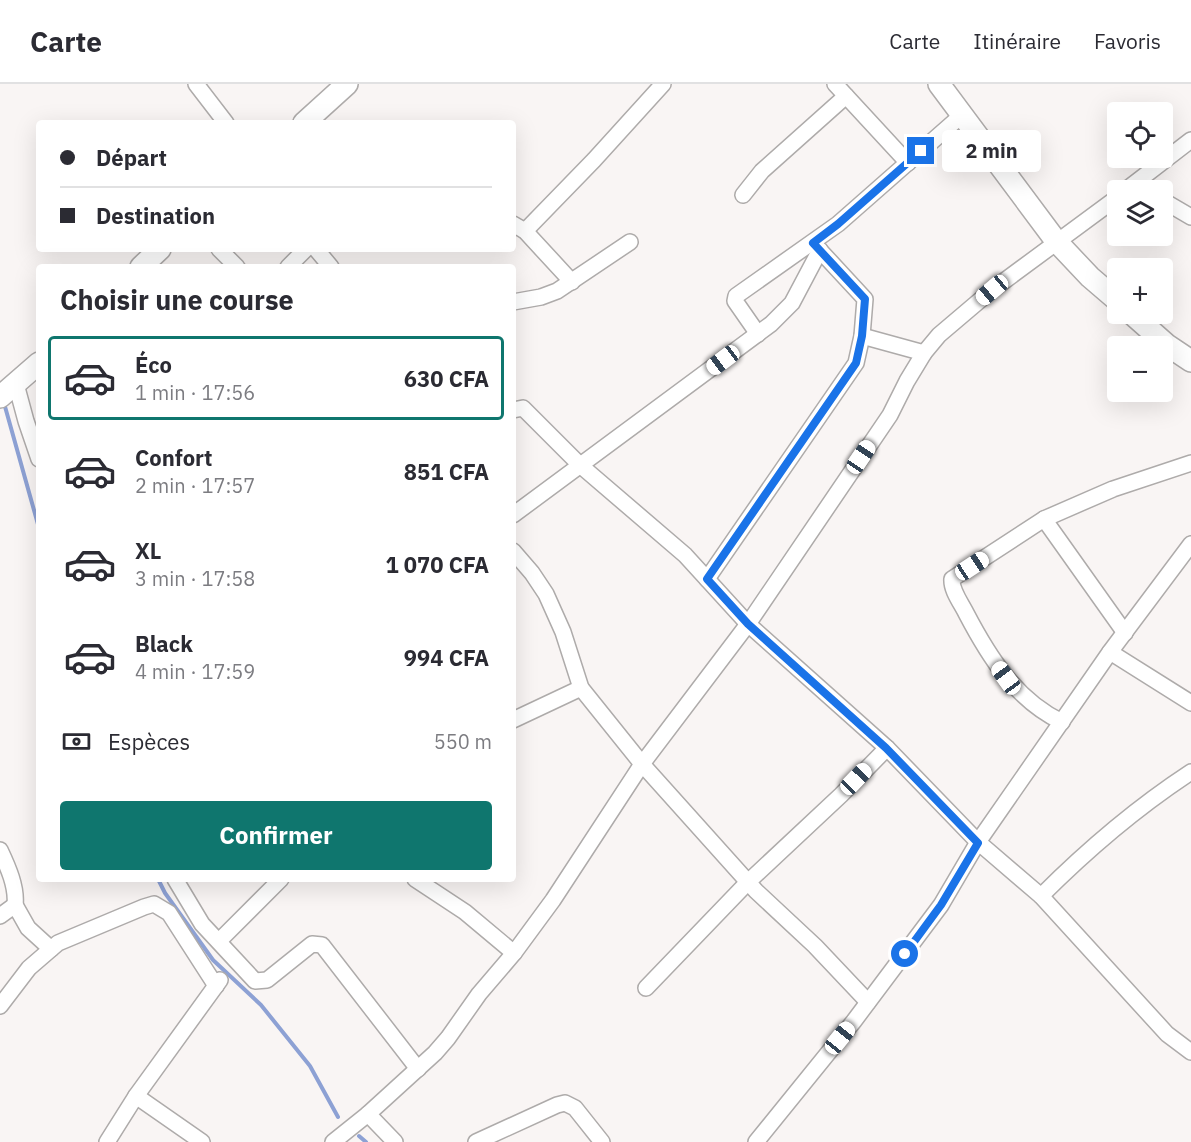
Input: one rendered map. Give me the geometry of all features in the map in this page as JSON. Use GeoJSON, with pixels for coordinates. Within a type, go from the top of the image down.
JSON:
{"type":"FeatureCollection","features":[{"type":"Feature","properties":{"kind":"street"},"geometry":{"type":"LineString","coordinates":[[196,84],[224,120]]}},
{"type":"Feature","properties":{"kind":"street"},"geometry":{"type":"LineString","coordinates":[[307,120],[347,84]]}},
{"type":"Feature","properties":{"kind":"street"},"geometry":{"type":"LineString","coordinates":[[572,282],[519,228],[594,160],[663,84]]}},
{"type":"Feature","properties":{"kind":"street"},"geometry":{"type":"LineString","coordinates":[[835,84],[908,163]]}},
{"type":"Feature","properties":{"kind":"street"},"geometry":{"type":"LineString","coordinates":[[939,84],[1056,241],[1107,292]]}},
{"type":"Feature","properties":{"kind":"street"},"geometry":{"type":"LineString","coordinates":[[743,195],[762,171],[846,96]]}},
{"type":"Feature","properties":{"kind":"street"},"geometry":{"type":"LineString","coordinates":[[758,334],[735,301],[736,296],[817,247],[838,224],[962,115]]}},
{"type":"Feature","properties":{"kind":"street"},"geometry":{"type":"LineString","coordinates":[[1145,180],[1191,140]]}},
{"type":"Feature","properties":{"kind":"street"},"geometry":{"type":"LineString","coordinates":[[333,1142],[418,1069],[448,1038],[479,994],[514,953],[553,900],[642,764],[748,624],[890,415],[924,352],[939,335],[975,304],[1107,205]]}},
{"type":"Feature","properties":{"kind":"street"},"geometry":{"type":"LineString","coordinates":[[1173,206],[1191,217]]}},
{"type":"Feature","properties":{"kind":"street"},"geometry":{"type":"LineString","coordinates":[[516,301],[541,297],[557,291],[630,242]]}},
{"type":"Feature","properties":{"kind":"street"},"geometry":{"type":"LineString","coordinates":[[516,508],[580,465],[771,324],[792,303],[817,247]]}},
{"type":"Feature","properties":{"kind":"street"},"geometry":{"type":"LineString","coordinates":[[707,579],[856,363],[862,336],[865,299],[817,247]]}},
{"type":"Feature","properties":{"kind":"street"},"geometry":{"type":"LineString","coordinates":[[144,264],[157,252]]}},
{"type":"Feature","properties":{"kind":"street"},"geometry":{"type":"LineString","coordinates":[[222,252],[234,264]]}},
{"type":"Feature","properties":{"kind":"street"},"geometry":{"type":"LineString","coordinates":[[291,264],[303,252]]}},
{"type":"Feature","properties":{"kind":"street"},"geometry":{"type":"LineString","coordinates":[[319,252],[329,264]]}},
{"type":"Feature","properties":{"kind":"street"},"geometry":{"type":"LineString","coordinates":[[1143,324],[1167,345],[1191,361]]}},
{"type":"Feature","properties":{"kind":"street"},"geometry":{"type":"LineString","coordinates":[[862,336],[924,352]]}},
{"type":"Feature","properties":{"kind":"street"},"geometry":{"type":"LineString","coordinates":[[36,366],[8,390],[36,452]]}},
{"type":"Feature","properties":{"kind":"street"},"geometry":{"type":"LineString","coordinates":[[516,409],[523,408],[580,465],[685,555],[748,624],[886,748],[978,843],[1041,896],[1167,1034],[1191,1052]]}},
{"type":"Feature","properties":{"kind":"street"},"geometry":{"type":"LineString","coordinates":[[1062,722],[1048,716],[1006,678],[977,634],[951,583],[954,577],[1044,519],[1113,489],[1191,463]]}},
{"type":"Feature","properties":{"kind":"street"},"geometry":{"type":"LineString","coordinates":[[1044,519],[1125,633]]}},
{"type":"Feature","properties":{"kind":"street"},"geometry":{"type":"LineString","coordinates":[[756,1142],[868,1002],[941,905],[978,843],[1110,652],[1191,544]]}},
{"type":"Feature","properties":{"kind":"street"},"geometry":{"type":"LineString","coordinates":[[516,554],[546,594],[563,632],[581,688],[642,764],[748,882],[815,946],[868,1002]]}},
{"type":"Feature","properties":{"kind":"street"},"geometry":{"type":"LineString","coordinates":[[1110,652],[1191,703]]}},
{"type":"Feature","properties":{"kind":"street"},"geometry":{"type":"LineString","coordinates":[[516,719],[581,688]]}},
{"type":"Feature","properties":{"kind":"street"},"geometry":{"type":"LineString","coordinates":[[646,988],[748,882],[841,795],[886,748]]}},
{"type":"Feature","properties":{"kind":"street"},"geometry":{"type":"LineString","coordinates":[[1041,896],[1090,847],[1162,791],[1191,772]]}},
{"type":"Feature","properties":{"kind":"street"},"geometry":{"type":"LineString","coordinates":[[0,850],[16,894],[15,905],[28,928],[51,949]]}},
{"type":"Feature","properties":{"kind":"street"},"geometry":{"type":"LineString","coordinates":[[177,882],[202,924],[255,981],[267,980],[312,944],[322,945],[418,1069]]}},
{"type":"Feature","properties":{"kind":"street"},"geometry":{"type":"LineString","coordinates":[[219,941],[278,882]]}},
{"type":"Feature","properties":{"kind":"street"},"geometry":{"type":"LineString","coordinates":[[420,882],[465,912],[514,953]]}},
{"type":"Feature","properties":{"kind":"street"},"geometry":{"type":"LineString","coordinates":[[0,1006],[29,968],[58,943],[154,904],[170,913],[218,983],[136,1096],[107,1142]]}},
{"type":"Feature","properties":{"kind":"street"},"geometry":{"type":"LineString","coordinates":[[0,916],[15,905]]}},
{"type":"Feature","properties":{"kind":"street"},"geometry":{"type":"LineString","coordinates":[[136,1096],[202,1142]]}},
{"type":"Feature","properties":{"kind":"street"},"geometry":{"type":"LineString","coordinates":[[476,1142],[565,1103],[575,1108],[602,1142]]}},
{"type":"Feature","properties":{"kind":"street"},"geometry":{"type":"LineString","coordinates":[[368,1114],[395,1142]]}},
{"type":"Feature","properties":{"kind":"waterway"},"geometry":{"type":"LineString","coordinates":[[4,403],[36,517]]}},
{"type":"Feature","properties":{"kind":"waterway"},"geometry":{"type":"LineString","coordinates":[[160,882],[213,960],[261,1005],[310,1066],[338,1117]]}},
{"type":"Feature","properties":{"kind":"waterway"},"geometry":{"type":"LineString","coordinates":[[359,1136],[366,1142]]}},
{"type":"Feature","properties":{"kind":"route"},"geometry":{"type":"LineString","coordinates":[[905,954],[941,905],[978,843],[886,748],[748,624],[707,579],[849,375],[860,351],[865,299],[813,243],[896,175],[921,151]]}}]}
